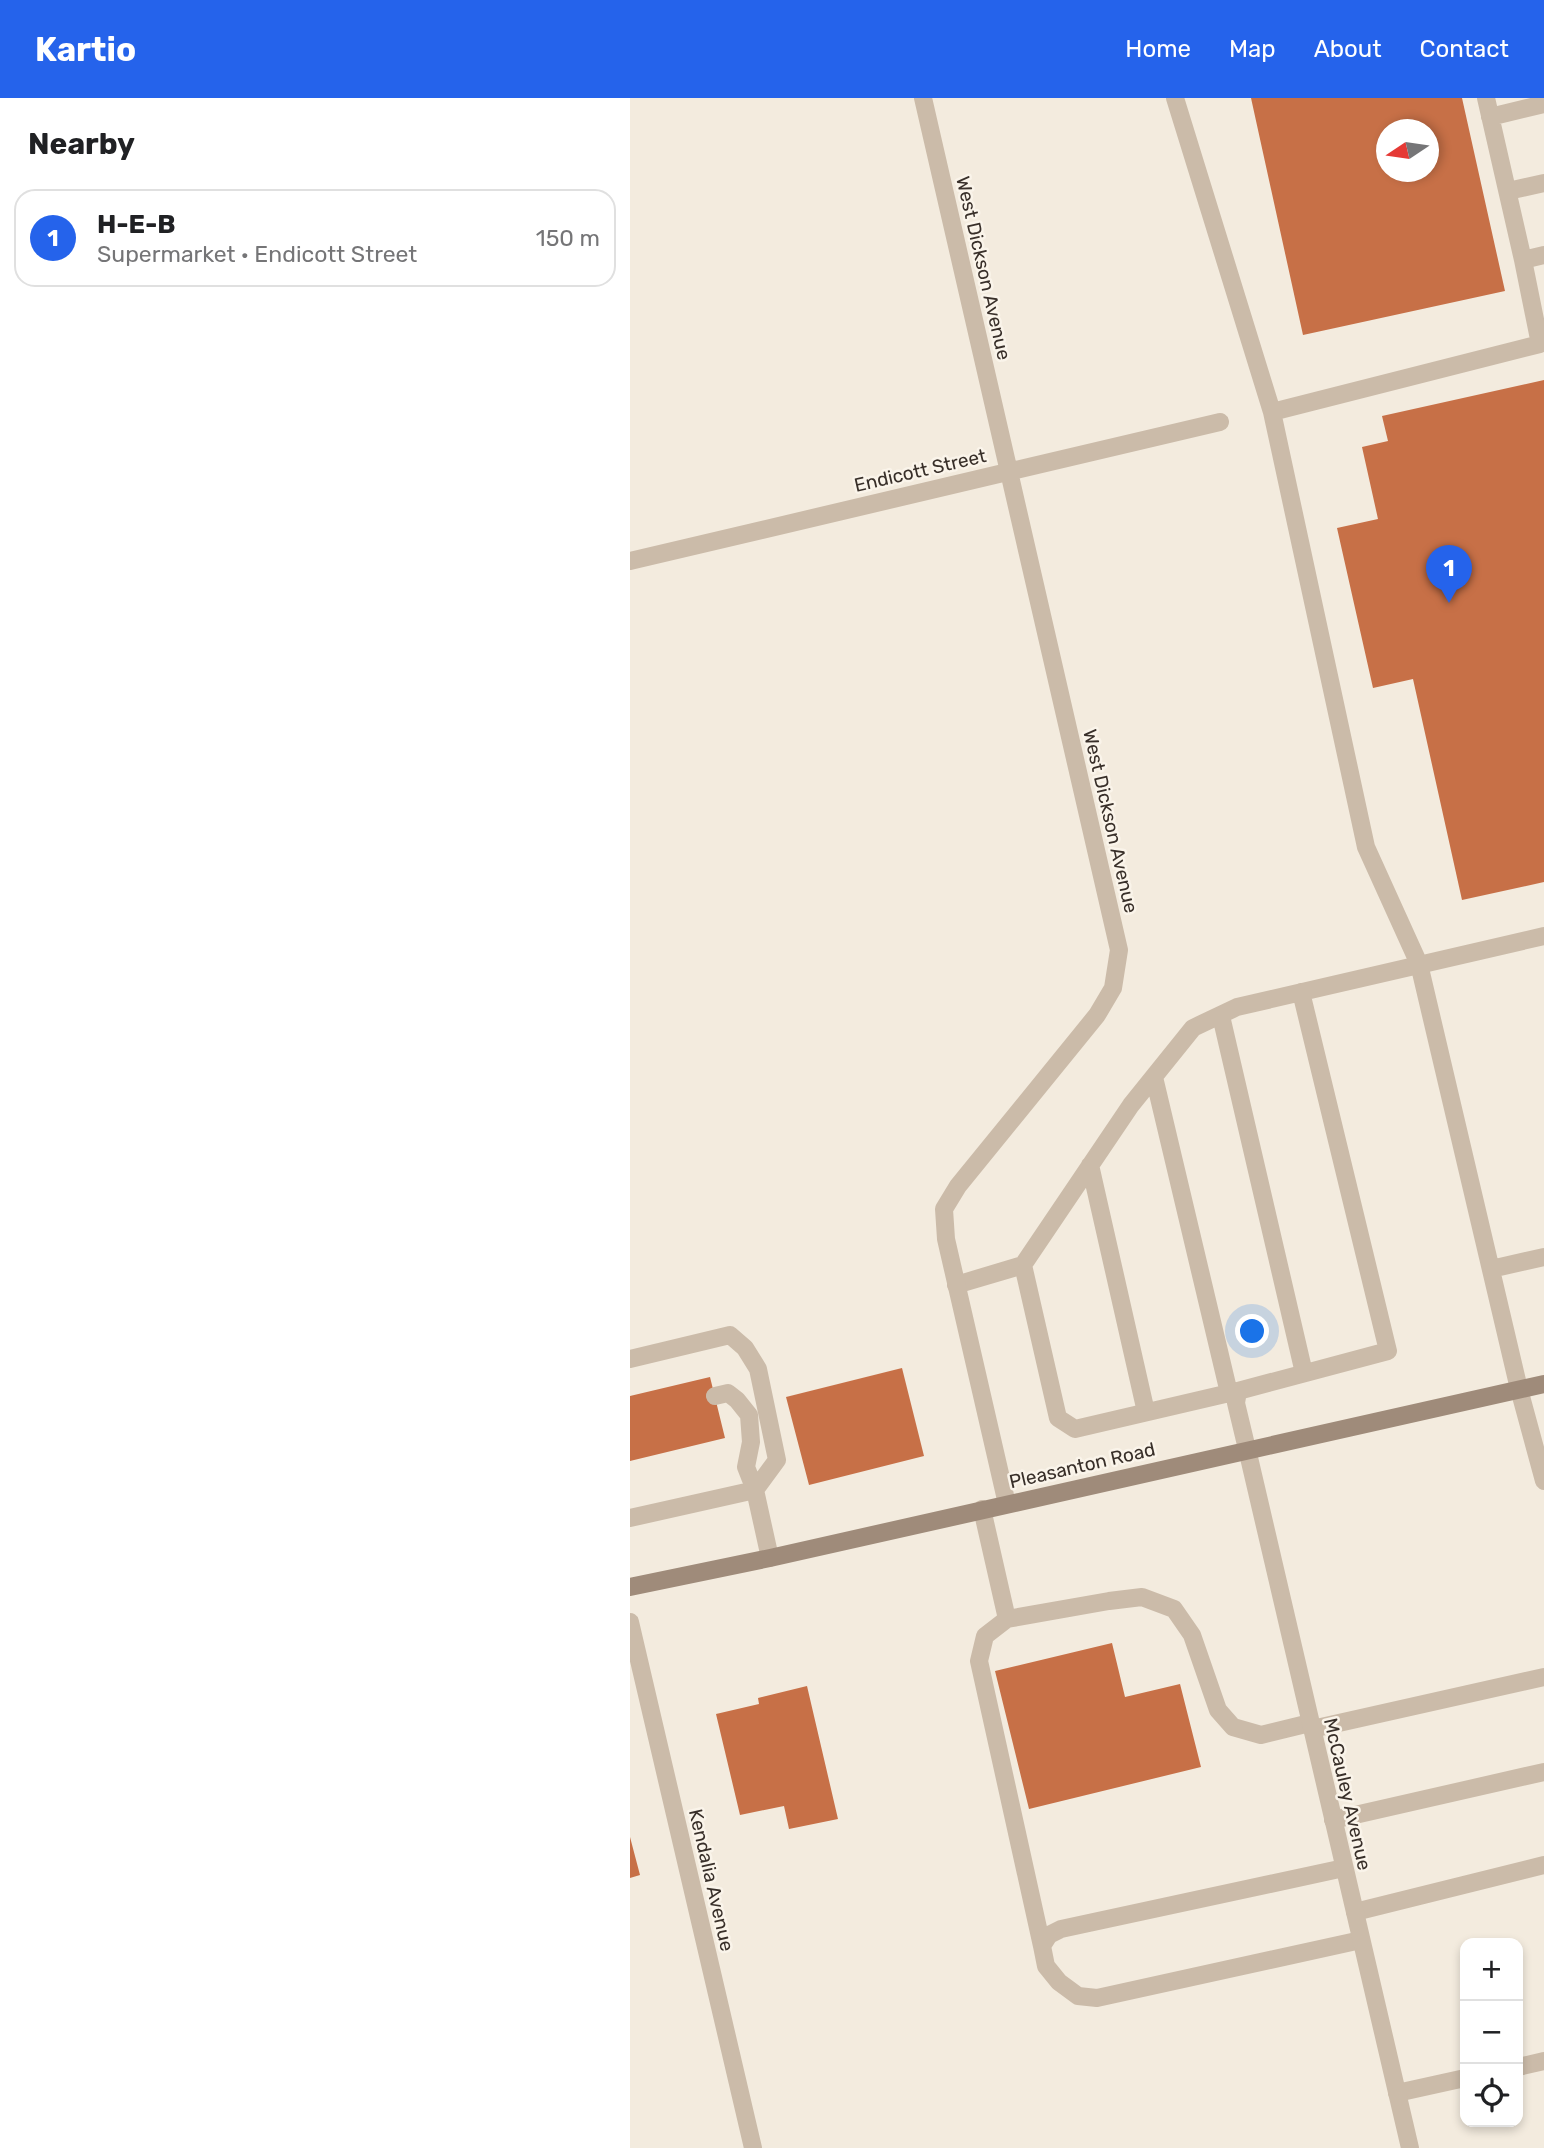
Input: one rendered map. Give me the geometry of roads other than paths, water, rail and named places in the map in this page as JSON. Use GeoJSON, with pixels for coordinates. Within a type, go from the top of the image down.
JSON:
{"type":"FeatureCollection","features":[{"type":"Feature","properties":{"kind":"main road","name":"Pleasanton Road"},"geometry":{"type":"LineString","coordinates":[[630,1587],[1544,1384]]}},
{"type":"Feature","properties":{"kind":"street","name":"West Dickson Avenue"},"geometry":{"type":"LineString","coordinates":[[923,98],[1119,950],[1113,988],[1097,1015],[958,1186],[944,1209],[946,1239],[1007,1504]]}},
{"type":"Feature","properties":{"kind":"street"},"geometry":{"type":"LineString","coordinates":[[1175,98],[1272,412],[1366,847],[1419,964],[1519,1389],[1544,1481]]}},
{"type":"Feature","properties":{"kind":"street"},"geometry":{"type":"LineString","coordinates":[[1272,412],[1542,343],[1486,98]]}},
{"type":"Feature","properties":{"kind":"street"},"geometry":{"type":"LineString","coordinates":[[1490,117],[1544,104]]}},
{"type":"Feature","properties":{"kind":"street"},"geometry":{"type":"LineString","coordinates":[[1508,191],[1544,183]]}},
{"type":"Feature","properties":{"kind":"street"},"geometry":{"type":"LineString","coordinates":[[1523,260],[1544,255]]}},
{"type":"Feature","properties":{"kind":"street","name":"Endicott Street"},"geometry":{"type":"LineString","coordinates":[[630,561],[1220,422]]}},
{"type":"Feature","properties":{"kind":"street"},"geometry":{"type":"LineString","coordinates":[[956,1285],[1023,1265],[1131,1105],[1193,1028],[1237,1007],[1544,936]]}},
{"type":"Feature","properties":{"kind":"street"},"geometry":{"type":"LineString","coordinates":[[1023,1265],[1058,1418],[1075,1429],[1233,1392],[1388,1351],[1301,992]]}},
{"type":"Feature","properties":{"kind":"street"},"geometry":{"type":"LineString","coordinates":[[1221,1016],[1304,1373]]}},
{"type":"Feature","properties":{"kind":"street","name":"McCauley Avenue"},"geometry":{"type":"LineString","coordinates":[[1154,1077],[1247,1449],[1410,2148]]}},
{"type":"Feature","properties":{"kind":"street"},"geometry":{"type":"LineString","coordinates":[[1090,1165],[1146,1412]]}},
{"type":"Feature","properties":{"kind":"street"},"geometry":{"type":"LineString","coordinates":[[1491,1269],[1544,1257]]}},
{"type":"Feature","properties":{"kind":"street"},"geometry":{"type":"LineString","coordinates":[[630,1359],[730,1335],[745,1348],[758,1369],[777,1460],[755,1490],[630,1518]]}},
{"type":"Feature","properties":{"kind":"street"},"geometry":{"type":"LineString","coordinates":[[715,1396],[728,1393],[749,1415],[751,1441],[746,1467],[755,1490],[770,1558]]}},
{"type":"Feature","properties":{"kind":"street"},"geometry":{"type":"LineString","coordinates":[[982,1509],[1007,1619]]}},
{"type":"Feature","properties":{"kind":"street"},"geometry":{"type":"LineString","coordinates":[[1361,1940],[1097,1998],[1078,1996],[1059,1982],[1046,1966],[994,1736],[979,1661],[985,1636],[1007,1619],[1142,1597],[1174,1609],[1192,1635],[1218,1710],[1233,1727],[1261,1735],[1544,1677]]}},
{"type":"Feature","properties":{"kind":"street","name":"Kendalia Avenue"},"geometry":{"type":"LineString","coordinates":[[630,1622],[753,2148]]}},
{"type":"Feature","properties":{"kind":"street"},"geometry":{"type":"LineString","coordinates":[[1333,1820],[1544,1772]]}},
{"type":"Feature","properties":{"kind":"street"},"geometry":{"type":"LineString","coordinates":[[1354,1912],[1544,1865]]}},
{"type":"Feature","properties":{"kind":"street"},"geometry":{"type":"LineString","coordinates":[[1042,1946],[1049,1935],[1061,1929],[1344,1868]]}},
{"type":"Feature","properties":{"kind":"street"},"geometry":{"type":"LineString","coordinates":[[1523,2066],[1544,2061]]}},
{"type":"Feature","properties":{"kind":"street"},"geometry":{"type":"LineString","coordinates":[[1397,2093],[1460,2079]]}},
{"type":"Feature","properties":{"kind":"place","name":"H-E-B"},"geometry":{"type":"Point","coordinates":[1449,603]}}]}
